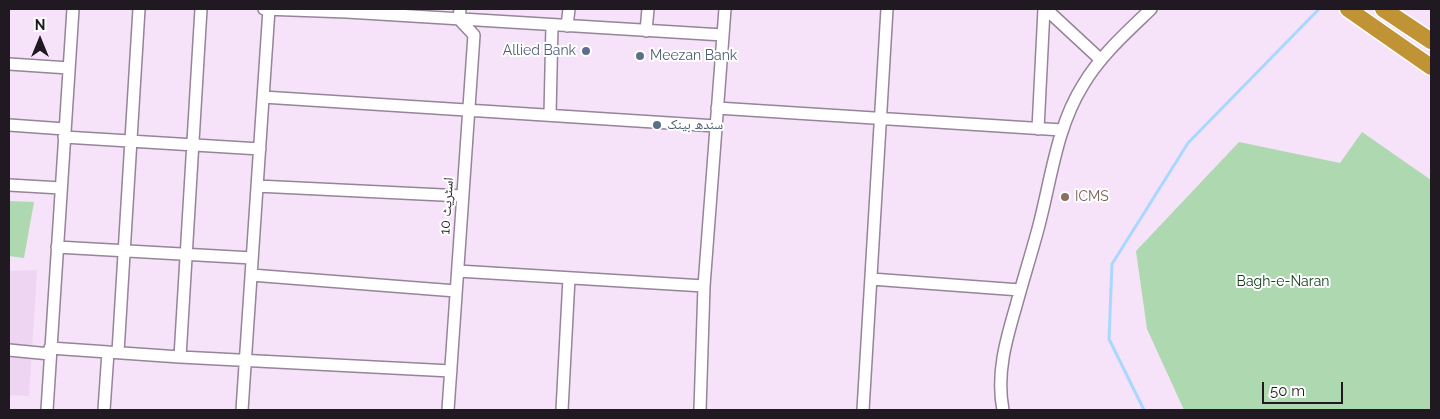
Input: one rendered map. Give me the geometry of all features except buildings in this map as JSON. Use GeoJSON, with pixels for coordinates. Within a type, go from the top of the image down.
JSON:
{"type":"FeatureCollection","features":[{"type":"Feature","properties":{"kind":"highway"},"geometry":{"type":"LineString","coordinates":[[1348,9],[1431,67]]}},
{"type":"Feature","properties":{"kind":"highway"},"geometry":{"type":"LineString","coordinates":[[1389,12],[1431,41]]}},
{"type":"Feature","properties":{"kind":"street"},"geometry":{"type":"LineString","coordinates":[[47,410],[73,9]]}},
{"type":"Feature","properties":{"kind":"street"},"geometry":{"type":"LineString","coordinates":[[104,410],[113,352],[124,251],[138,9]]}},
{"type":"Feature","properties":{"kind":"street"},"geometry":{"type":"LineString","coordinates":[[180,357],[200,9]]}},
{"type":"Feature","properties":{"kind":"street"},"geometry":{"type":"LineString","coordinates":[[264,9],[459,14],[552,25],[723,35]]}},
{"type":"Feature","properties":{"kind":"street"},"geometry":{"type":"LineString","coordinates":[[242,410],[269,9]]}},
{"type":"Feature","properties":{"kind":"street"},"geometry":{"type":"LineString","coordinates":[[567,26],[568,9]]}},
{"type":"Feature","properties":{"kind":"street"},"geometry":{"type":"LineString","coordinates":[[646,31],[648,9]]}},
{"type":"Feature","properties":{"kind":"street"},"geometry":{"type":"LineString","coordinates":[[700,410],[704,286],[724,9]]}},
{"type":"Feature","properties":{"kind":"street"},"geometry":{"type":"LineString","coordinates":[[863,410],[887,9]]}},
{"type":"Feature","properties":{"kind":"street"},"geometry":{"type":"LineString","coordinates":[[1038,129],[1045,9]]}},
{"type":"Feature","properties":{"kind":"street"},"geometry":{"type":"LineString","coordinates":[[1045,9],[1100,60]]}},
{"type":"Feature","properties":{"kind":"street"},"geometry":{"type":"LineString","coordinates":[[1003,410],[1001,365],[1005,343],[1038,230],[1062,130],[1070,109],[1083,85],[1100,60],[1151,9]]}},
{"type":"Feature","properties":{"kind":"street","name":"اسٹریٹ 10"},"geometry":{"type":"LineString","coordinates":[[448,410],[474,35],[459,14]]}},
{"type":"Feature","properties":{"kind":"street"},"geometry":{"type":"LineString","coordinates":[[550,115],[552,25]]}},
{"type":"Feature","properties":{"kind":"street"},"geometry":{"type":"LineString","coordinates":[[9,64],[69,68]]}},
{"type":"Feature","properties":{"kind":"street"},"geometry":{"type":"LineString","coordinates":[[263,97],[716,126]]}},
{"type":"Feature","properties":{"kind":"street"},"geometry":{"type":"LineString","coordinates":[[717,108],[1062,130]]}},
{"type":"Feature","properties":{"kind":"street"},"geometry":{"type":"LineString","coordinates":[[9,125],[131,141],[260,148]]}},
{"type":"Feature","properties":{"kind":"street"},"geometry":{"type":"LineString","coordinates":[[9,184],[61,188]]}},
{"type":"Feature","properties":{"kind":"street"},"geometry":{"type":"LineString","coordinates":[[257,186],[463,196]]}},
{"type":"Feature","properties":{"kind":"street"},"geometry":{"type":"LineString","coordinates":[[57,247],[252,258]]}},
{"type":"Feature","properties":{"kind":"street"},"geometry":{"type":"LineString","coordinates":[[458,271],[704,286]]}},
{"type":"Feature","properties":{"kind":"street"},"geometry":{"type":"LineString","coordinates":[[251,275],[456,291]]}},
{"type":"Feature","properties":{"kind":"street"},"geometry":{"type":"LineString","coordinates":[[562,410],[569,278]]}},
{"type":"Feature","properties":{"kind":"street"},"geometry":{"type":"LineString","coordinates":[[871,279],[1020,290]]}},
{"type":"Feature","properties":{"kind":"street"},"geometry":{"type":"LineString","coordinates":[[9,350],[113,352],[451,371]]}},
{"type":"Feature","properties":{"kind":"shaded area"},"geometry":{"type":"Polygon","coordinates":[[[37,270],[29,396],[9,395],[9,271],[37,270]]]}},
{"type":"Feature","properties":{"kind":"green space","name":"Bagh-e-Naran"},"geometry":{"type":"Polygon","coordinates":[[[1362,132],[1431,180],[1431,410],[1184,410],[1147,329],[1136,251],[1239,142],[1340,163],[1362,132]]]}},
{"type":"Feature","properties":{"kind":"green space"},"geometry":{"type":"Polygon","coordinates":[[[9,201],[34,202],[24,258],[9,256],[9,201]]]}},
{"type":"Feature","properties":{"kind":"waterway"},"geometry":{"type":"LineString","coordinates":[[1144,410],[1109,339],[1112,264],[1188,143],[1319,9]]}},
{"type":"Feature","properties":{"kind":"place","name":"Allied Bank"},"geometry":{"type":"Point","coordinates":[586,51]}},
{"type":"Feature","properties":{"kind":"place","name":"Meezan Bank"},"geometry":{"type":"Point","coordinates":[640,56]}},
{"type":"Feature","properties":{"kind":"place","name":"سندھ بینک"},"geometry":{"type":"Point","coordinates":[657,125]}},
{"type":"Feature","properties":{"kind":"place","name":"ICMS"},"geometry":{"type":"Point","coordinates":[1065,197]}}]}
